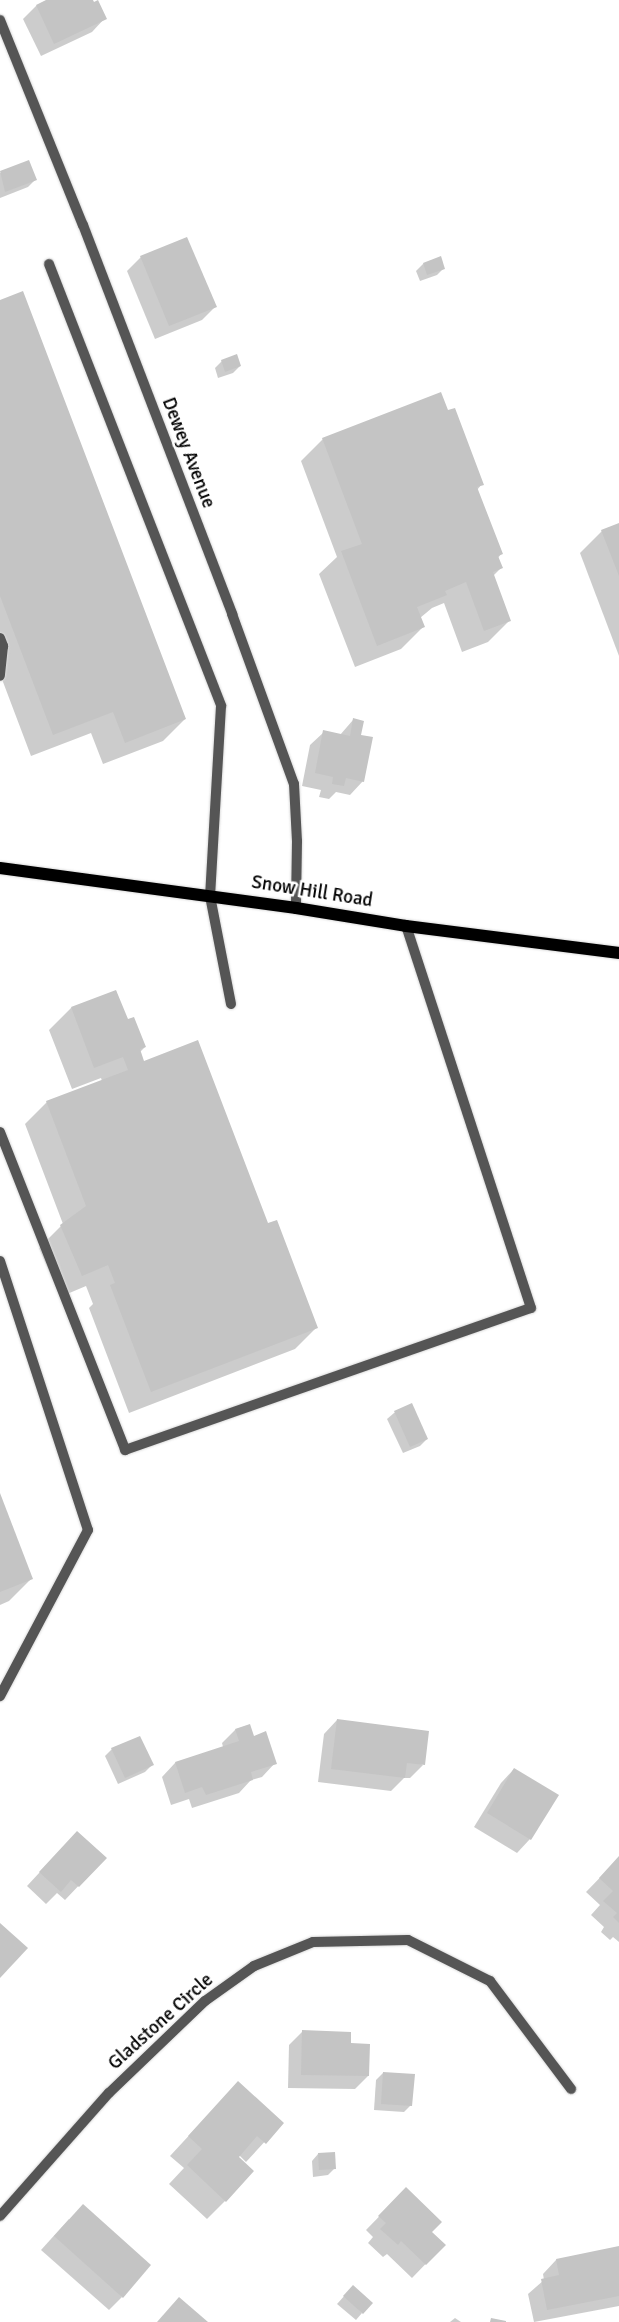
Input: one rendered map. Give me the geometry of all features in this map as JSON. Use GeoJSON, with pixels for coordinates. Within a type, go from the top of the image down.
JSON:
{"type":"FeatureCollection","features":[{"type":"Feature","properties":{"kind":"main road","name":"Snow Hill Road"},"geometry":{"type":"LineString","coordinates":[[0,868],[296,908],[406,926],[619,953]]}},
{"type":"Feature","properties":{"kind":"street","name":"Dewey Avenue"},"geometry":{"type":"LineString","coordinates":[[0,20],[83,225],[232,614],[294,784],[297,841],[296,908]]}},
{"type":"Feature","properties":{"kind":"street"},"geometry":{"type":"LineString","coordinates":[[49,264],[221,706],[210,896],[231,1004]]}},
{"type":"Feature","properties":{"kind":"street"},"geometry":{"type":"LineString","coordinates":[[0,638],[3,646],[0,676]]}},
{"type":"Feature","properties":{"kind":"street"},"geometry":{"type":"LineString","coordinates":[[0,1132],[125,1450],[531,1308],[406,926]]}},
{"type":"Feature","properties":{"kind":"street"},"geometry":{"type":"LineString","coordinates":[[0,1261],[88,1530],[0,1696]]}},
{"type":"Feature","properties":{"kind":"street","name":"Gladstone Circle"},"geometry":{"type":"LineString","coordinates":[[0,2216],[109,2093],[205,2001],[254,1966],[313,1942],[408,1940],[490,1981],[571,2089]]}},
{"type":"Feature","properties":{"kind":"building"},"geometry":{"type":"Polygon","coordinates":[[[46,0],[93,0],[94,2],[98,0],[107,19],[54,44],[36,5],[46,0]]]}},
{"type":"Feature","properties":{"kind":"building"},"geometry":{"type":"Polygon","coordinates":[[[29,160],[37,180],[5,192],[0,171],[29,160]]]}},
{"type":"Feature","properties":{"kind":"building"},"geometry":{"type":"Polygon","coordinates":[[[187,237],[217,307],[169,326],[140,256],[187,237]]]}},
{"type":"Feature","properties":{"kind":"building"},"geometry":{"type":"Polygon","coordinates":[[[441,256],[445,269],[427,275],[423,263],[441,256]]]}},
{"type":"Feature","properties":{"kind":"building"},"geometry":{"type":"Polygon","coordinates":[[[23,291],[186,719],[125,743],[113,712],[53,735],[0,596],[0,300],[23,291]]]}},
{"type":"Feature","properties":{"kind":"building"},"geometry":{"type":"Polygon","coordinates":[[[237,354],[241,366],[225,372],[221,360],[237,354]]]}},
{"type":"Feature","properties":{"kind":"building"},"geometry":{"type":"Polygon","coordinates":[[[441,392],[448,410],[455,408],[484,485],[477,487],[503,554],[498,556],[503,568],[493,572],[511,621],[484,631],[466,582],[445,591],[447,595],[417,607],[425,627],[377,646],[341,551],[362,544],[322,438],[441,392]]]}},
{"type":"Feature","properties":{"kind":"building"},"geometry":{"type":"Polygon","coordinates":[[[619,523],[619,576],[601,530],[619,523]]]}},
{"type":"Feature","properties":{"kind":"building"},"geometry":{"type":"Polygon","coordinates":[[[353,718],[364,721],[361,735],[373,737],[364,782],[346,778],[344,786],[332,784],[333,777],[315,773],[323,730],[350,736],[353,718]]]}},
{"type":"Feature","properties":{"kind":"building"},"geometry":{"type":"Polygon","coordinates":[[[116,990],[128,1019],[134,1017],[146,1047],[140,1049],[144,1061],[198,1040],[268,1223],[277,1220],[318,1328],[151,1392],[110,1285],[115,1283],[108,1265],[82,1276],[60,1225],[86,1206],[46,1101],[128,1070],[123,1057],[94,1068],[71,1007],[116,990]]]}},
{"type":"Feature","properties":{"kind":"building"},"geometry":{"type":"Polygon","coordinates":[[[412,1403],[428,1439],[410,1447],[394,1411],[412,1403]]]}},
{"type":"Feature","properties":{"kind":"building"},"geometry":{"type":"Polygon","coordinates":[[[0,1493],[33,1579],[0,1592],[0,1493]]]}},
{"type":"Feature","properties":{"kind":"building"},"geometry":{"type":"Polygon","coordinates":[[[337,1719],[429,1731],[425,1765],[407,1763],[405,1778],[331,1769],[337,1719]]]}},
{"type":"Feature","properties":{"kind":"building"},"geometry":{"type":"Polygon","coordinates":[[[250,1724],[254,1736],[266,1731],[277,1764],[251,1772],[253,1780],[206,1795],[202,1787],[185,1793],[175,1762],[239,1741],[235,1729],[250,1724]]]}},
{"type":"Feature","properties":{"kind":"building"},"geometry":{"type":"Polygon","coordinates":[[[140,1736],[154,1765],[125,1778],[111,1748],[140,1736]]]}},
{"type":"Feature","properties":{"kind":"building"},"geometry":{"type":"Polygon","coordinates":[[[514,1768],[559,1795],[531,1840],[487,1813],[514,1768]]]}},
{"type":"Feature","properties":{"kind":"building"},"geometry":{"type":"Polygon","coordinates":[[[77,1831],[107,1858],[79,1887],[71,1880],[61,1892],[39,1872],[77,1831]]]}},
{"type":"Feature","properties":{"kind":"building"},"geometry":{"type":"Polygon","coordinates":[[[619,1856],[619,1923],[613,1917],[617,1913],[603,1901],[613,1891],[599,1878],[619,1856]]]}},
{"type":"Feature","properties":{"kind":"building"},"geometry":{"type":"Polygon","coordinates":[[[0,1923],[28,1948],[0,1978],[0,1923]]]}},
{"type":"Feature","properties":{"kind":"building"},"geometry":{"type":"Polygon","coordinates":[[[302,2030],[351,2032],[351,2043],[370,2044],[369,2076],[301,2075],[302,2030]]]}},
{"type":"Feature","properties":{"kind":"building"},"geometry":{"type":"Polygon","coordinates":[[[383,2072],[415,2074],[412,2106],[381,2104],[383,2072]]]}},
{"type":"Feature","properties":{"kind":"building"},"geometry":{"type":"Polygon","coordinates":[[[238,2081],[284,2123],[266,2144],[257,2136],[239,2157],[254,2171],[226,2202],[187,2165],[202,2149],[188,2136],[238,2081]]]}},
{"type":"Feature","properties":{"kind":"building"},"geometry":{"type":"Polygon","coordinates":[[[335,2152],[336,2169],[319,2170],[318,2153],[335,2152]]]}},
{"type":"Feature","properties":{"kind":"building"},"geometry":{"type":"Polygon","coordinates":[[[406,2187],[442,2222],[432,2232],[446,2245],[426,2265],[401,2241],[398,2245],[380,2229],[386,2223],[378,2216],[406,2187]]]}},
{"type":"Feature","properties":{"kind":"building"},"geometry":{"type":"Polygon","coordinates":[[[83,2204],[151,2265],[123,2298],[54,2236],[83,2204]]]}},
{"type":"Feature","properties":{"kind":"building"},"geometry":{"type":"Polygon","coordinates":[[[619,2246],[619,2296],[547,2310],[541,2279],[559,2275],[556,2259],[619,2246]]]}},
{"type":"Feature","properties":{"kind":"building"},"geometry":{"type":"Polygon","coordinates":[[[353,2285],[373,2303],[363,2314],[343,2296],[353,2285]]]}},
{"type":"Feature","properties":{"kind":"building"},"geometry":{"type":"Polygon","coordinates":[[[179,2297],[208,2322],[157,2322],[179,2297]]]}},
{"type":"Feature","properties":{"kind":"building"},"geometry":{"type":"Polygon","coordinates":[[[491,2318],[506,2321],[506,2322],[490,2322],[491,2318]]]}}]}
